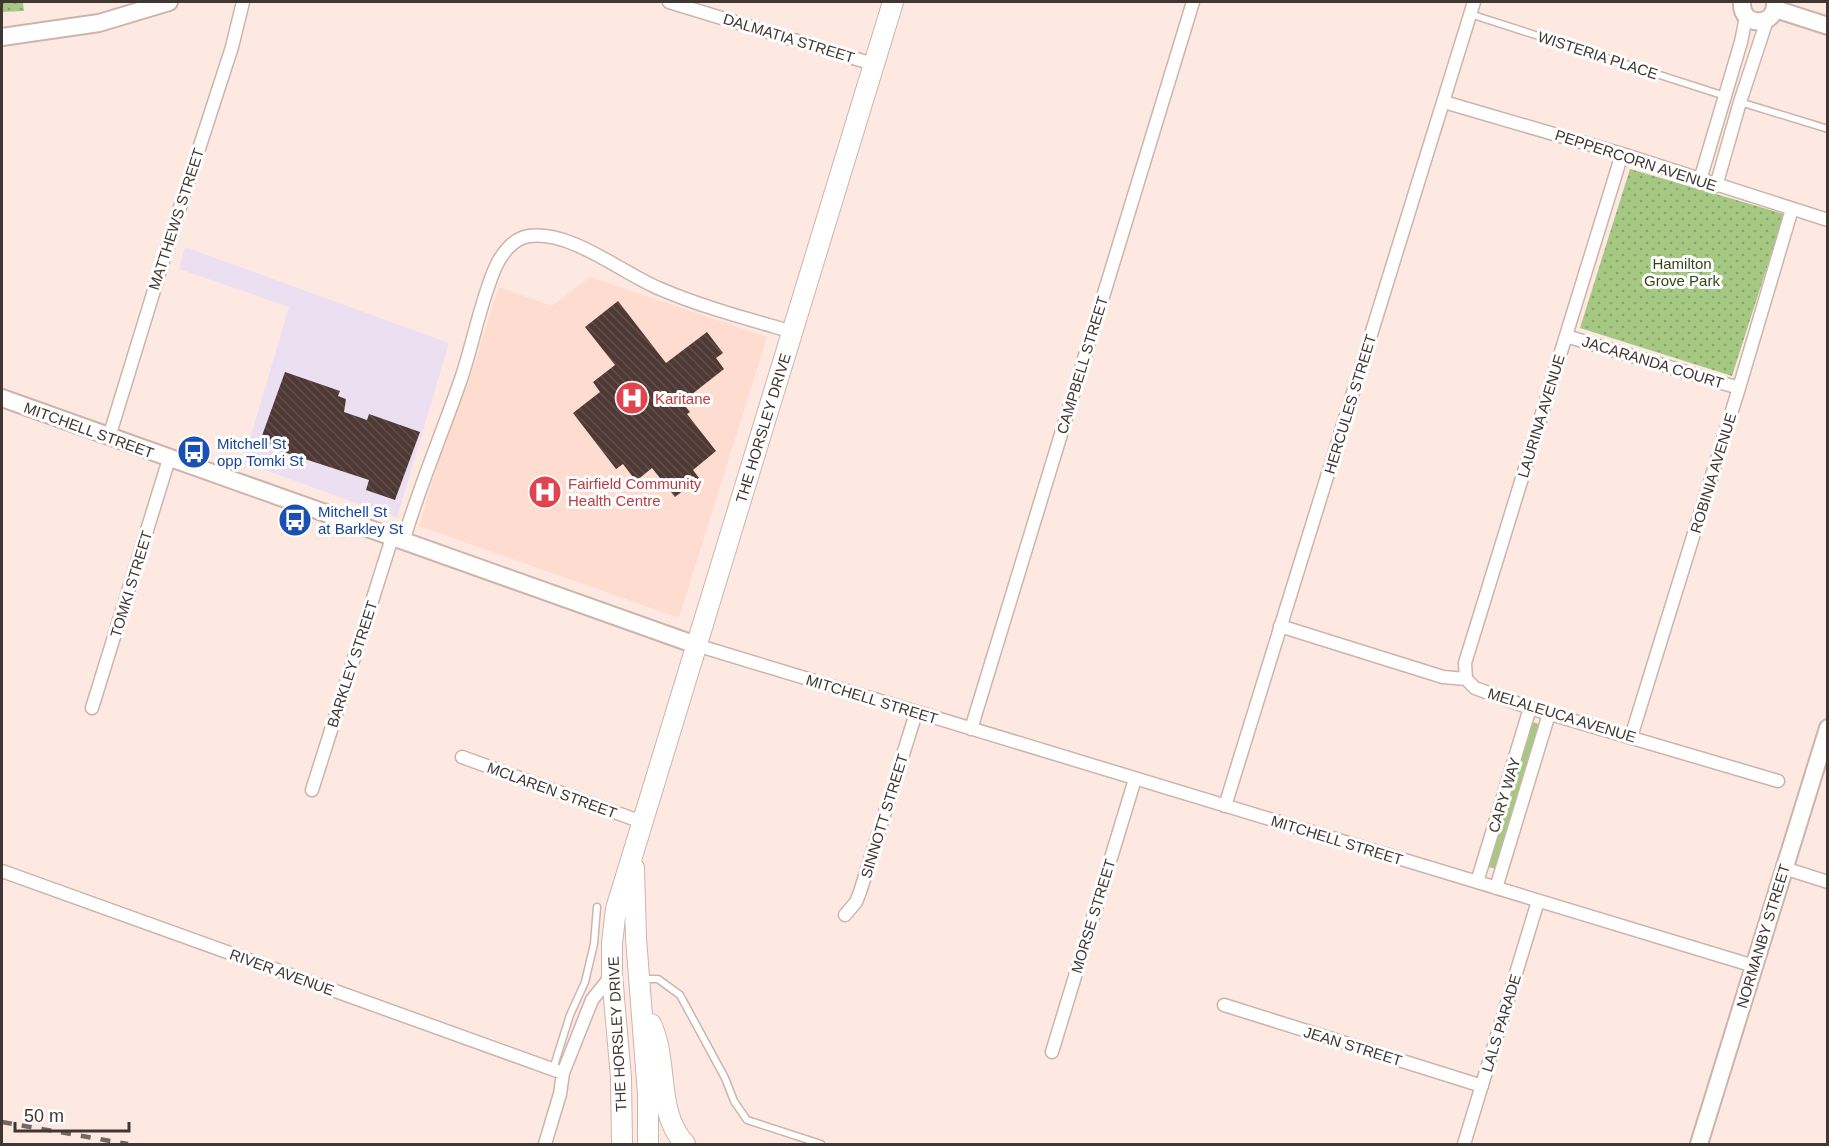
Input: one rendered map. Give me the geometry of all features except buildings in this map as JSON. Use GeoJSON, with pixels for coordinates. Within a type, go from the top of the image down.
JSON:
{"type":"FeatureCollection","features":[{"type":"Feature","properties":{"kind":"main road","name":"THE HORSLEY DRIVE"},"geometry":{"type":"LineString","coordinates":[[622,1144],[621,1078],[612,975],[612,943],[616,909],[892,2]]}},
{"type":"Feature","properties":{"kind":"main road","name":"THE HORSLEY DRIVE"},"geometry":{"type":"LineString","coordinates":[[633,854],[638,978],[648,1094],[648,1144]]}},
{"type":"Feature","properties":{"kind":"main road"},"geometry":{"type":"LineString","coordinates":[[640,999],[654,1029],[662,1067],[665,1105],[671,1123],[685,1144]]}},
{"type":"Feature","properties":{"kind":"street"},"geometry":{"type":"LineString","coordinates":[[2,37],[99,23],[169,2]]}},
{"type":"Feature","properties":{"kind":"street","name":"MATTHEWS STREET"},"geometry":{"type":"LineString","coordinates":[[109,437],[232,47],[243,2]]}},
{"type":"Feature","properties":{"kind":"street","name":"DALMATIA STREET"},"geometry":{"type":"LineString","coordinates":[[669,2],[873,64]]}},
{"type":"Feature","properties":{"kind":"street","name":"CAMPBELL STREET"},"geometry":{"type":"LineString","coordinates":[[971,729],[1193,2]]}},
{"type":"Feature","properties":{"kind":"street","name":"HERCULES STREET"},"geometry":{"type":"LineString","coordinates":[[1225,806],[1474,2]]}},
{"type":"Feature","properties":{"kind":"street"},"geometry":{"type":"LineString","coordinates":[[1744,9],[1756,22],[1772,10]]}},
{"type":"Feature","properties":{"kind":"street"},"geometry":{"type":"LineString","coordinates":[[1700,180],[1725,96],[1744,9]]}},
{"type":"Feature","properties":{"kind":"street"},"geometry":{"type":"LineString","coordinates":[[1772,10],[1827,26]]}},
{"type":"Feature","properties":{"kind":"street"},"geometry":{"type":"LineString","coordinates":[[1716,186],[1740,102],[1772,10]]}},
{"type":"Feature","properties":{"kind":"street","name":"PEPPERCORN AVENUE"},"geometry":{"type":"LineString","coordinates":[[1444,102],[1622,154],[1827,220]]}},
{"type":"Feature","properties":{"kind":"street","name":"LAURINA AVENUE"},"geometry":{"type":"LineString","coordinates":[[1466,679],[1465,663],[1622,154]]}},
{"type":"Feature","properties":{"kind":"street","name":"ROBINIA AVENUE"},"geometry":{"type":"LineString","coordinates":[[1631,737],[1739,388],[1791,209]]}},
{"type":"Feature","properties":{"kind":"street","name":"BARKLEY STREET"},"geometry":{"type":"LineString","coordinates":[[312,790],[397,540],[461,380],[496,266],[508,247],[527,236],[552,237],[577,245],[659,288],[733,315],[793,332]]}},
{"type":"Feature","properties":{"kind":"street","name":"JACARANDA COURT"},"geometry":{"type":"LineString","coordinates":[[1566,336],[1739,388]]}},
{"type":"Feature","properties":{"kind":"street","name":"MITCHELL STREET"},"geometry":{"type":"LineString","coordinates":[[2,398],[696,645],[1754,966]]}},
{"type":"Feature","properties":{"kind":"street","name":"TOMKI STREET"},"geometry":{"type":"LineString","coordinates":[[92,708],[169,459]]}},
{"type":"Feature","properties":{"kind":"street","name":"MELALEUCA AVENUE"},"geometry":{"type":"LineString","coordinates":[[1280,626],[1443,677],[1466,679],[1475,688],[1530,708],[1778,781]]}},
{"type":"Feature","properties":{"kind":"street","name":"CARY WAY"},"geometry":{"type":"LineString","coordinates":[[1478,882],[1530,708]]}},
{"type":"Feature","properties":{"kind":"street","name":"SINNOTT STREET"},"geometry":{"type":"LineString","coordinates":[[844,915],[856,902],[860,892],[916,713]]}},
{"type":"Feature","properties":{"kind":"street","name":"CARY WAY"},"geometry":{"type":"LineString","coordinates":[[1496,888],[1549,714]]}},
{"type":"Feature","properties":{"kind":"street","name":"NORMANBY STREET"},"geometry":{"type":"LineString","coordinates":[[1699,1144],[1827,728]]}},
{"type":"Feature","properties":{"kind":"street","name":"MCLAREN STREET"},"geometry":{"type":"LineString","coordinates":[[462,757],[642,822]]}},
{"type":"Feature","properties":{"kind":"street","name":"MORSE STREET"},"geometry":{"type":"LineString","coordinates":[[1052,1052],[1135,779]]}},
{"type":"Feature","properties":{"kind":"street"},"geometry":{"type":"LineString","coordinates":[[1784,868],[1827,882]]}},
{"type":"Feature","properties":{"kind":"street","name":"RIVER AVENUE"},"geometry":{"type":"LineString","coordinates":[[2,871],[558,1072]]}},
{"type":"Feature","properties":{"kind":"street","name":"LALS PARADE"},"geometry":{"type":"LineString","coordinates":[[1464,1144],[1538,901]]}},
{"type":"Feature","properties":{"kind":"street"},"geometry":{"type":"LineString","coordinates":[[545,1144],[560,1094],[558,1072],[592,1000],[612,975]]}},
{"type":"Feature","properties":{"kind":"street","name":"JEAN STREET"},"geometry":{"type":"LineString","coordinates":[[1224,1005],[1482,1086]]}},
{"type":"Feature","properties":{"kind":"lane","name":"WISTERIA PLACE"},"geometry":{"type":"LineString","coordinates":[[1470,14],[1725,96]]}},
{"type":"Feature","properties":{"kind":"lane"},"geometry":{"type":"LineString","coordinates":[[1740,102],[1827,129]]}},
{"type":"Feature","properties":{"kind":"lane"},"geometry":{"type":"LineString","coordinates":[[558,1072],[570,1015],[585,982],[594,944],[597,907]]}},
{"type":"Feature","properties":{"kind":"lane"},"geometry":{"type":"LineString","coordinates":[[638,978],[658,979],[680,995],[734,1101],[747,1120],[821,1144]]}},
{"type":"Feature","properties":{"kind":"shaded area"},"geometry":{"type":"Polygon","coordinates":[[[185,247],[449,343],[397,518],[243,462],[289,307],[179,269],[185,247]]]}},
{"type":"Feature","properties":{"kind":"shaded area"},"geometry":{"type":"Polygon","coordinates":[[[590,277],[767,337],[679,618],[419,526],[444,443],[469,380],[499,287],[552,306],[590,277]]]}},
{"type":"Feature","properties":{"kind":"green space"},"geometry":{"type":"Polygon","coordinates":[[[2,2],[23,2],[24,11],[2,12],[2,2]]]}},
{"type":"Feature","properties":{"kind":"green space","name":"Hamilton Grove Park"},"geometry":{"type":"Polygon","coordinates":[[[1630,169],[1784,214],[1732,376],[1580,328],[1630,169]]]}},
{"type":"Feature","properties":{"kind":"green space"},"geometry":{"type":"Polygon","coordinates":[[[1532,722],[1539,724],[1497,869],[1488,867],[1532,722]]]}},
{"type":"Feature","properties":{"kind":"railway"},"geometry":{"type":"LineString","coordinates":[[2,1122],[128,1144]]}},
{"type":"Feature","properties":{"kind":"place","name":"Karitane"},"geometry":{"type":"Point","coordinates":[632,398]}},
{"type":"Feature","properties":{"kind":"place","name":"Mitchell St opp Tomki St"},"geometry":{"type":"Point","coordinates":[194,452]}},
{"type":"Feature","properties":{"kind":"place","name":"Fairfield Community Health Centre"},"geometry":{"type":"Point","coordinates":[545,492]}},
{"type":"Feature","properties":{"kind":"place","name":"Mitchell St at Barkley St"},"geometry":{"type":"Point","coordinates":[295,520]}}]}
